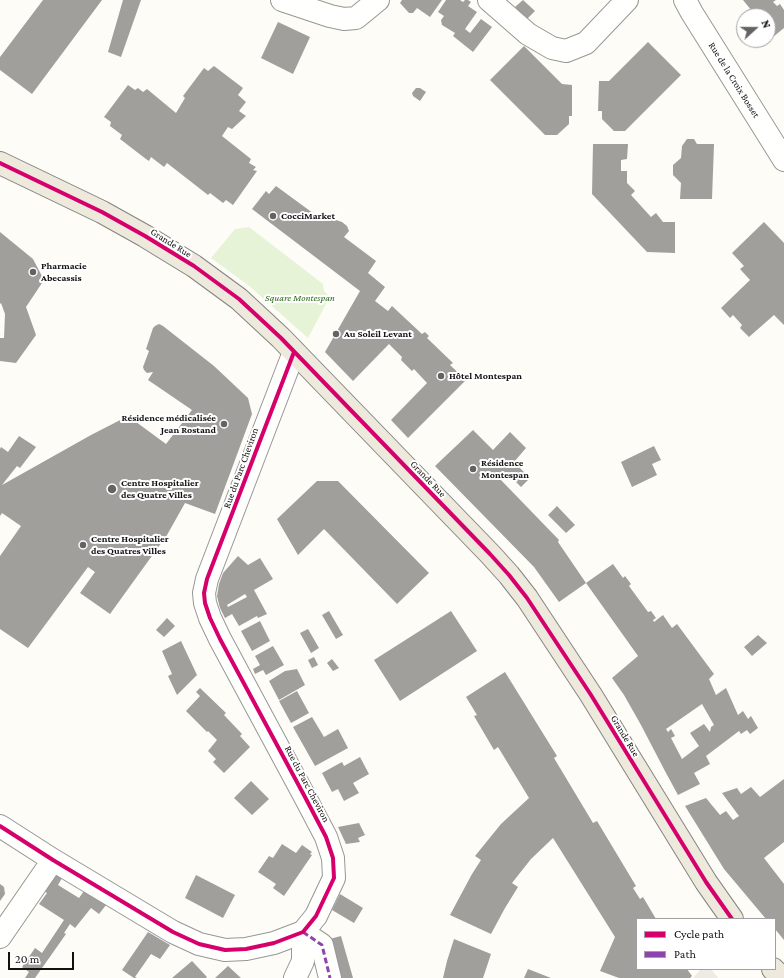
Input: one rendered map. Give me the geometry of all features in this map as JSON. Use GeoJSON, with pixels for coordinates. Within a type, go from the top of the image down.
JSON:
{"type":"FeatureCollection","features":[{"type":"Feature","properties":{"kind":"main road","name":"Grande Rue"},"geometry":{"type":"LineString","coordinates":[[0,163],[102,212],[145,236],[194,266],[239,299],[294,352],[490,554],[527,598],[591,695],[706,882],[731,918]]}},
{"type":"Feature","properties":{"kind":"main road"},"geometry":{"type":"LineString","coordinates":[[774,970],[782,978]]}},
{"type":"Feature","properties":{"kind":"street"},"geometry":{"type":"LineString","coordinates":[[282,0],[330,16],[344,19],[356,18],[378,0]]}},
{"type":"Feature","properties":{"kind":"street"},"geometry":{"type":"LineString","coordinates":[[489,0],[528,34],[552,48],[566,51],[586,43],[627,0]]}},
{"type":"Feature","properties":{"kind":"street","name":"Rue de la Croix Bosset"},"geometry":{"type":"LineString","coordinates":[[693,4],[784,160]]}},
{"type":"Feature","properties":{"kind":"street","name":"Rue du Parc Cheviron"},"geometry":{"type":"LineString","coordinates":[[294,352],[223,541],[207,579],[204,593],[205,603],[210,618],[220,639],[326,838],[333,858],[334,878],[316,916],[303,932]]}},
{"type":"Feature","properties":{"kind":"street"},"geometry":{"type":"LineString","coordinates":[[0,826],[53,860],[173,932],[199,944],[225,950],[246,949],[274,943],[303,932]]}},
{"type":"Feature","properties":{"kind":"street"},"geometry":{"type":"LineString","coordinates":[[0,937],[53,860]]}},
{"type":"Feature","properties":{"kind":"street"},"geometry":{"type":"LineString","coordinates":[[295,978],[303,961],[303,932]]}},
{"type":"Feature","properties":{"kind":"street"},"geometry":{"type":"LineString","coordinates":[[303,932],[322,945],[330,978]]}},
{"type":"Feature","properties":{"kind":"green space","name":"Square Montespan"},"geometry":{"type":"Polygon","coordinates":[[[249,227],[323,284],[324,291],[328,295],[325,300],[326,304],[308,338],[248,285],[211,258],[235,229],[249,227]]]}},
{"type":"Feature","properties":{"kind":"shaded area"},"geometry":{"type":"Polygon","coordinates":[[[700,970],[712,970],[718,978],[693,978],[700,970]]]}},
{"type":"Feature","properties":{"kind":"building"},"geometry":{"type":"Polygon","coordinates":[[[43,0],[102,0],[32,94],[0,70],[0,57],[43,0]]]}},
{"type":"Feature","properties":{"kind":"building"},"geometry":{"type":"Polygon","coordinates":[[[123,0],[141,0],[121,57],[108,52],[123,0]]]}},
{"type":"Feature","properties":{"kind":"building"},"geometry":{"type":"Polygon","coordinates":[[[402,0],[442,0],[430,17],[417,8],[413,13],[409,13],[400,3],[402,0]]]}},
{"type":"Feature","properties":{"kind":"building"},"geometry":{"type":"Polygon","coordinates":[[[446,0],[460,0],[463,2],[468,0],[471,2],[468,6],[477,12],[465,29],[470,33],[481,19],[492,27],[473,52],[453,36],[455,33],[442,25],[441,20],[444,16],[438,12],[446,0]]]}},
{"type":"Feature","properties":{"kind":"building"},"geometry":{"type":"Polygon","coordinates":[[[523,0],[535,11],[527,19],[515,7],[523,0]]]}},
{"type":"Feature","properties":{"kind":"building"},"geometry":{"type":"Polygon","coordinates":[[[743,0],[776,0],[773,2],[777,6],[780,4],[784,10],[784,28],[776,35],[776,8],[750,8],[743,0]]]}},
{"type":"Feature","properties":{"kind":"building"},"geometry":{"type":"Polygon","coordinates":[[[278,22],[310,37],[293,74],[261,58],[278,22]]]}},
{"type":"Feature","properties":{"kind":"building"},"geometry":{"type":"Polygon","coordinates":[[[648,42],[681,75],[625,131],[614,131],[602,119],[602,111],[598,111],[599,81],[609,81],[648,42]]]}},
{"type":"Feature","properties":{"kind":"building"},"geometry":{"type":"Polygon","coordinates":[[[524,46],[562,84],[572,85],[572,116],[569,116],[569,124],[557,135],[545,135],[490,80],[524,46]]]}},
{"type":"Feature","properties":{"kind":"building"},"geometry":{"type":"Polygon","coordinates":[[[214,66],[243,88],[238,95],[246,102],[239,111],[246,116],[232,129],[228,127],[222,136],[251,159],[249,163],[256,167],[253,170],[257,171],[233,205],[226,200],[223,203],[210,193],[208,195],[167,163],[164,167],[151,157],[149,161],[146,159],[120,139],[122,135],[110,126],[111,122],[104,117],[128,85],[135,90],[138,88],[143,92],[147,89],[176,113],[185,98],[183,96],[204,68],[208,71],[214,66]]]}},
{"type":"Feature","properties":{"kind":"building"},"geometry":{"type":"Polygon","coordinates":[[[416,88],[420,88],[426,92],[420,101],[413,96],[412,93],[416,88]]]}},
{"type":"Feature","properties":{"kind":"building"},"geometry":{"type":"Polygon","coordinates":[[[687,139],[694,139],[697,144],[714,144],[712,199],[680,199],[681,183],[673,175],[673,165],[681,158],[682,146],[687,139]]]}},
{"type":"Feature","properties":{"kind":"building"},"geometry":{"type":"Polygon","coordinates":[[[593,144],[628,144],[627,159],[621,160],[621,171],[627,171],[627,183],[635,191],[631,195],[651,217],[656,213],[663,222],[675,222],[675,253],[647,252],[592,194],[593,144]]]}},
{"type":"Feature","properties":{"kind":"building"},"geometry":{"type":"Polygon","coordinates":[[[276,186],[321,219],[324,216],[342,222],[347,226],[349,231],[344,237],[376,261],[368,273],[385,287],[375,301],[388,311],[392,306],[422,334],[425,332],[429,336],[427,338],[453,363],[450,365],[466,380],[408,438],[391,420],[427,383],[414,369],[412,371],[401,360],[402,357],[389,344],[353,381],[325,352],[360,291],[252,209],[266,191],[269,194],[276,186]]]}},
{"type":"Feature","properties":{"kind":"building"},"geometry":{"type":"Polygon","coordinates":[[[764,222],[784,243],[784,325],[774,315],[749,337],[740,328],[742,325],[733,315],[730,318],[721,308],[750,280],[740,269],[744,266],[732,253],[764,222]]]}},
{"type":"Feature","properties":{"kind":"building"},"geometry":{"type":"Polygon","coordinates":[[[0,232],[33,259],[44,280],[26,307],[36,335],[16,363],[0,361],[0,338],[4,338],[5,314],[1,303],[0,304],[0,232]]]}},
{"type":"Feature","properties":{"kind":"building"},"geometry":{"type":"Polygon","coordinates":[[[159,324],[214,366],[248,398],[252,414],[215,514],[185,503],[167,535],[110,614],[80,593],[95,572],[88,567],[28,648],[0,629],[0,556],[21,526],[2,513],[0,516],[0,449],[1,447],[8,452],[19,436],[36,447],[20,468],[17,466],[2,485],[128,416],[166,444],[192,410],[148,380],[153,372],[147,373],[144,370],[143,367],[149,351],[146,349],[153,328],[159,324]]]}},
{"type":"Feature","properties":{"kind":"building"},"geometry":{"type":"Polygon","coordinates":[[[473,430],[493,450],[510,432],[526,448],[514,462],[530,478],[521,487],[506,472],[500,479],[559,540],[558,542],[586,583],[559,602],[534,567],[435,466],[473,430]]]}},
{"type":"Feature","properties":{"kind":"building"},"geometry":{"type":"Polygon","coordinates":[[[654,446],[661,460],[652,464],[657,475],[632,487],[621,462],[654,446]]]}},
{"type":"Feature","properties":{"kind":"building"},"geometry":{"type":"Polygon","coordinates":[[[317,481],[338,481],[429,573],[397,604],[324,529],[298,555],[277,519],[317,481]]]}},
{"type":"Feature","properties":{"kind":"building"},"geometry":{"type":"Polygon","coordinates":[[[557,506],[575,525],[566,533],[548,515],[557,506]]]}},
{"type":"Feature","properties":{"kind":"building"},"geometry":{"type":"Polygon","coordinates":[[[238,556],[248,565],[260,558],[273,579],[254,590],[267,614],[258,618],[257,616],[239,626],[232,614],[225,618],[220,608],[217,596],[223,573],[238,556]],[[245,594],[227,605],[228,607],[247,597],[245,594]]]}},
{"type":"Feature","properties":{"kind":"building"},"geometry":{"type":"Polygon","coordinates":[[[613,564],[623,578],[625,576],[631,584],[629,586],[648,612],[651,611],[656,618],[653,620],[654,622],[663,615],[672,628],[677,624],[714,674],[709,679],[716,695],[726,688],[738,715],[743,711],[748,719],[751,716],[758,728],[750,734],[747,730],[741,734],[739,731],[706,756],[710,764],[694,773],[700,784],[678,795],[641,725],[624,695],[612,678],[638,656],[586,583],[613,564]],[[702,704],[666,729],[668,732],[671,729],[675,736],[671,738],[682,759],[699,746],[690,733],[704,724],[710,732],[711,727],[714,725],[702,704]]]}},
{"type":"Feature","properties":{"kind":"building"},"geometry":{"type":"Polygon","coordinates":[[[329,611],[343,635],[336,639],[322,615],[329,611]]]}},
{"type":"Feature","properties":{"kind":"building"},"geometry":{"type":"Polygon","coordinates":[[[451,611],[477,651],[400,701],[374,660],[451,611]]]}},
{"type":"Feature","properties":{"kind":"building"},"geometry":{"type":"Polygon","coordinates":[[[167,618],[175,626],[164,637],[156,630],[167,618]]]}},
{"type":"Feature","properties":{"kind":"building"},"geometry":{"type":"Polygon","coordinates":[[[260,621],[270,641],[252,651],[241,631],[260,621]]]}},
{"type":"Feature","properties":{"kind":"building"},"geometry":{"type":"Polygon","coordinates":[[[308,629],[319,648],[311,653],[300,633],[308,629]]]}},
{"type":"Feature","properties":{"kind":"building"},"geometry":{"type":"Polygon","coordinates":[[[758,635],[767,643],[752,656],[744,647],[758,635]]]}},
{"type":"Feature","properties":{"kind":"building"},"geometry":{"type":"Polygon","coordinates":[[[181,641],[197,675],[177,695],[168,676],[172,674],[162,651],[181,641]]]}},
{"type":"Feature","properties":{"kind":"building"},"geometry":{"type":"Polygon","coordinates":[[[273,646],[284,665],[266,675],[263,670],[255,674],[253,669],[260,665],[255,656],[273,646]]]}},
{"type":"Feature","properties":{"kind":"building"},"geometry":{"type":"Polygon","coordinates":[[[314,657],[318,665],[312,668],[308,660],[314,657]]]}},
{"type":"Feature","properties":{"kind":"building"},"geometry":{"type":"Polygon","coordinates":[[[332,659],[339,668],[333,671],[327,663],[332,659]]]}},
{"type":"Feature","properties":{"kind":"building"},"geometry":{"type":"Polygon","coordinates":[[[297,669],[305,685],[279,700],[269,681],[285,671],[297,669]]]}},
{"type":"Feature","properties":{"kind":"building"},"geometry":{"type":"Polygon","coordinates":[[[505,672],[557,756],[554,758],[593,823],[597,821],[636,886],[633,888],[640,899],[643,897],[655,918],[636,918],[636,970],[688,970],[692,976],[690,978],[619,978],[600,971],[615,937],[553,838],[531,859],[512,883],[518,887],[491,934],[450,915],[481,860],[475,856],[501,824],[529,798],[498,747],[494,750],[474,716],[477,715],[466,697],[505,672]]]}},
{"type":"Feature","properties":{"kind":"building"},"geometry":{"type":"Polygon","coordinates":[[[200,688],[226,713],[224,715],[242,734],[240,736],[250,747],[224,773],[213,762],[216,759],[208,751],[217,740],[186,711],[200,696],[196,692],[200,688]]]}},
{"type":"Feature","properties":{"kind":"building"},"geometry":{"type":"Polygon","coordinates":[[[297,691],[309,713],[291,723],[279,701],[297,691]]]}},
{"type":"Feature","properties":{"kind":"building"},"geometry":{"type":"Polygon","coordinates":[[[312,717],[324,737],[338,729],[348,748],[315,766],[293,727],[312,717]]]}},
{"type":"Feature","properties":{"kind":"building"},"geometry":{"type":"Polygon","coordinates":[[[360,757],[369,774],[353,783],[359,793],[344,801],[338,789],[332,792],[322,773],[342,762],[344,766],[360,757]]]}},
{"type":"Feature","properties":{"kind":"building"},"geometry":{"type":"Polygon","coordinates":[[[784,779],[784,842],[764,858],[784,884],[784,940],[776,930],[776,918],[765,918],[724,869],[685,806],[706,798],[720,815],[726,811],[733,820],[739,816],[722,793],[737,788],[741,794],[751,787],[760,797],[784,779]]]}},
{"type":"Feature","properties":{"kind":"building"},"geometry":{"type":"Polygon","coordinates":[[[251,781],[269,799],[252,815],[234,798],[251,781]]]}},
{"type":"Feature","properties":{"kind":"building"},"geometry":{"type":"Polygon","coordinates":[[[359,823],[365,835],[358,838],[360,842],[346,844],[338,827],[359,823]]]}},
{"type":"Feature","properties":{"kind":"building"},"geometry":{"type":"Polygon","coordinates":[[[282,844],[296,853],[302,845],[312,852],[310,854],[312,855],[284,896],[273,888],[276,884],[258,872],[269,856],[273,858],[282,844]]]}},
{"type":"Feature","properties":{"kind":"building"},"geometry":{"type":"Polygon","coordinates":[[[52,871],[62,878],[58,885],[79,898],[84,891],[106,905],[99,914],[91,908],[75,928],[70,924],[64,933],[66,934],[35,978],[25,978],[29,972],[22,967],[35,948],[42,953],[64,920],[39,904],[47,893],[40,888],[52,871]]]}},
{"type":"Feature","properties":{"kind":"building"},"geometry":{"type":"Polygon","coordinates":[[[196,875],[235,895],[223,918],[185,898],[196,875]]]}},
{"type":"Feature","properties":{"kind":"building"},"geometry":{"type":"Polygon","coordinates":[[[0,884],[4,887],[5,894],[0,901],[0,884]]]}},
{"type":"Feature","properties":{"kind":"building"},"geometry":{"type":"Polygon","coordinates":[[[340,894],[363,908],[354,923],[332,910],[340,894]]]}},
{"type":"Feature","properties":{"kind":"building"},"geometry":{"type":"Polygon","coordinates":[[[148,932],[170,945],[160,959],[151,954],[135,977],[137,978],[134,978],[122,970],[148,932]]]}},
{"type":"Feature","properties":{"kind":"building"},"geometry":{"type":"Polygon","coordinates":[[[341,936],[353,978],[336,978],[326,940],[341,936]]]}},
{"type":"Feature","properties":{"kind":"building"},"geometry":{"type":"Polygon","coordinates":[[[454,939],[491,954],[483,978],[443,978],[454,939]]]}},
{"type":"Feature","properties":{"kind":"building"},"geometry":{"type":"Polygon","coordinates":[[[192,961],[207,977],[206,978],[172,978],[192,961]]]}},
{"type":"Feature","properties":{"kind":"building"},"geometry":{"type":"Polygon","coordinates":[[[228,966],[241,978],[215,978],[228,966]]]}},
{"type":"Feature","properties":{"kind":"building"},"geometry":{"type":"Polygon","coordinates":[[[528,969],[551,978],[524,978],[528,969]]]}},
{"type":"Feature","properties":{"kind":"marked path"},"geometry":{"type":"LineString","coordinates":[[303,932],[322,945],[330,978]]}},
{"type":"Feature","properties":{"kind":"cycle path"},"geometry":{"type":"LineString","coordinates":[[0,163],[102,212],[194,266],[239,299],[281,338],[490,554],[527,598],[591,695],[706,882],[731,918]]}},
{"type":"Feature","properties":{"kind":"cycle path"},"geometry":{"type":"LineString","coordinates":[[0,826],[53,860],[173,932],[199,944],[225,950],[246,949],[274,943],[303,932],[316,916],[334,878],[333,858],[326,837],[220,639],[210,618],[205,603],[204,593],[207,579],[294,352]]}},
{"type":"Feature","properties":{"kind":"place","name":"CocciMarket"},"geometry":{"type":"Point","coordinates":[273,216]}},
{"type":"Feature","properties":{"kind":"place","name":"Pharmacie Abecassis"},"geometry":{"type":"Point","coordinates":[33,272]}},
{"type":"Feature","properties":{"kind":"place","name":"Au Soleil Levant"},"geometry":{"type":"Point","coordinates":[336,334]}},
{"type":"Feature","properties":{"kind":"place","name":"Hôtel Montespan"},"geometry":{"type":"Point","coordinates":[441,376]}},
{"type":"Feature","properties":{"kind":"place","name":"Résidence médicalisée Jean Rostand"},"geometry":{"type":"Point","coordinates":[224,424]}},
{"type":"Feature","properties":{"kind":"place","name":"Résidence Montespan"},"geometry":{"type":"Point","coordinates":[473,469]}},
{"type":"Feature","properties":{"kind":"place","name":"Centre Hospitalier des Quatre Villes"},"geometry":{"type":"Point","coordinates":[112,489]}},
{"type":"Feature","properties":{"kind":"place","name":"Centre Hospitalier des Quatres Villes"},"geometry":{"type":"Point","coordinates":[83,545]}}]}
